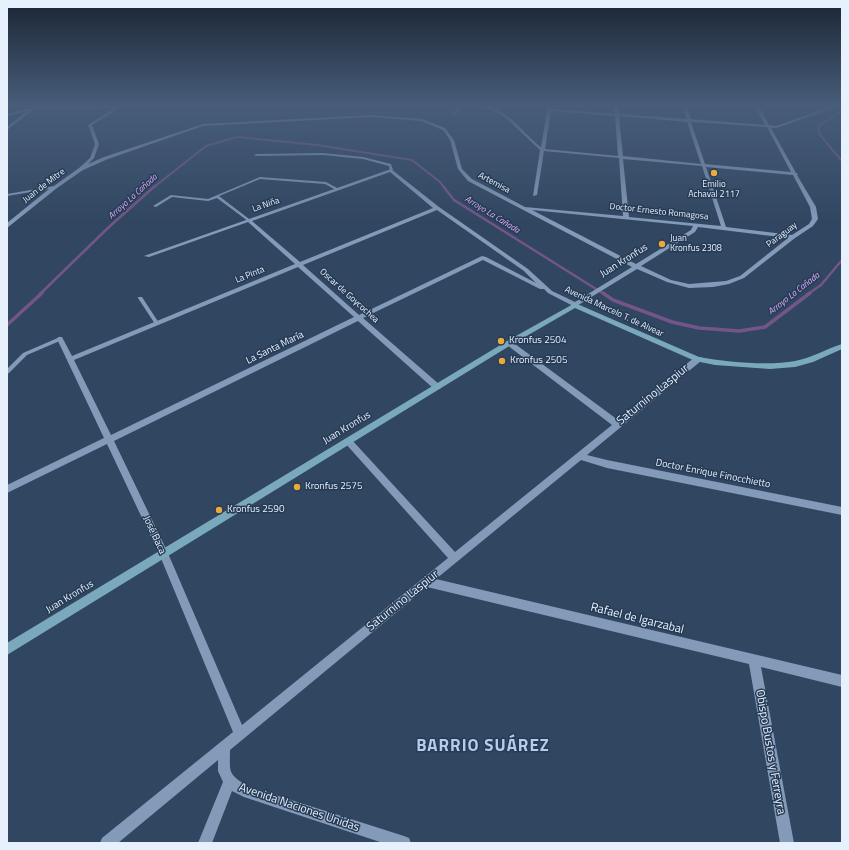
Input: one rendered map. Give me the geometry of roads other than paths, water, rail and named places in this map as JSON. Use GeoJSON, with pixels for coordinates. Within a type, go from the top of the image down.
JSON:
{"type":"FeatureCollection","features":[{"type":"Feature","properties":{"kind":"main road","name":"Juan Kronfus"},"geometry":{"type":"LineString","coordinates":[[7,649],[509,343],[575,305]]}},
{"type":"Feature","properties":{"kind":"main road","name":"Avenida Marcelo T. de Alvear"},"geometry":{"type":"LineString","coordinates":[[575,305],[698,359],[738,365],[770,366],[795,364],[810,360],[842,346]]}},
{"type":"Feature","properties":{"kind":"street","name":"Juan de Mitre"},"geometry":{"type":"LineString","coordinates":[[7,226],[54,187],[81,169],[92,158],[97,145]]}},
{"type":"Feature","properties":{"kind":"street","name":"Artemisa"},"geometry":{"type":"LineString","coordinates":[[81,169],[106,158],[145,145]]}},
{"type":"Feature","properties":{"kind":"street","name":"Artemisa"},"geometry":{"type":"LineString","coordinates":[[453,145],[460,169],[466,177],[481,187],[638,267]]}},
{"type":"Feature","properties":{"kind":"street"},"geometry":{"type":"LineString","coordinates":[[535,145],[543,150],[796,174]]}},
{"type":"Feature","properties":{"kind":"street"},"geometry":{"type":"LineString","coordinates":[[535,195],[544,145]]}},
{"type":"Feature","properties":{"kind":"street"},"geometry":{"type":"LineString","coordinates":[[619,145],[626,217]]}},
{"type":"Feature","properties":{"kind":"street"},"geometry":{"type":"LineString","coordinates":[[697,145],[724,228]]}},
{"type":"Feature","properties":{"kind":"street","name":"Paraguay"},"geometry":{"type":"LineString","coordinates":[[638,267],[678,284],[703,286],[727,283],[742,277],[793,237],[811,225],[816,218],[813,206],[779,145]]}},
{"type":"Feature","properties":{"kind":"street","name":"La Niña"},"geometry":{"type":"LineString","coordinates":[[147,256],[391,170]]}},
{"type":"Feature","properties":{"kind":"street","name":"Avenida Marcelo T. de Alvear"},"geometry":{"type":"LineString","coordinates":[[391,170],[437,208],[526,270],[550,292],[575,305]]}},
{"type":"Feature","properties":{"kind":"street"},"geometry":{"type":"LineString","coordinates":[[7,195],[54,187]]}},
{"type":"Feature","properties":{"kind":"street","name":"La Pinta"},"geometry":{"type":"LineString","coordinates":[[70,359],[437,208]]}},
{"type":"Feature","properties":{"kind":"street","name":"Doctor Ernesto Romagosa"},"geometry":{"type":"LineString","coordinates":[[522,208],[626,217],[793,237]]}},
{"type":"Feature","properties":{"kind":"street","name":"Oscar de Goycochea"},"geometry":{"type":"LineString","coordinates":[[248,220],[437,387]]}},
{"type":"Feature","properties":{"kind":"street","name":"Juan Kronfus"},"geometry":{"type":"LineString","coordinates":[[575,305],[638,267],[692,231],[696,225]]}},
{"type":"Feature","properties":{"kind":"street","name":"La Santa María"},"geometry":{"type":"LineString","coordinates":[[7,489],[482,258],[550,292]]}},
{"type":"Feature","properties":{"kind":"street","name":"José Baca"},"geometry":{"type":"LineString","coordinates":[[60,339],[164,554],[240,734]]}},
{"type":"Feature","properties":{"kind":"street"},"geometry":{"type":"LineString","coordinates":[[509,343],[618,424]]}},
{"type":"Feature","properties":{"kind":"street","name":"Saturnino Laspiur"},"geometry":{"type":"LineString","coordinates":[[107,843],[698,359]]}},
{"type":"Feature","properties":{"kind":"street"},"geometry":{"type":"LineString","coordinates":[[348,441],[454,558]]}},
{"type":"Feature","properties":{"kind":"street","name":"Doctor Enrique Finocchietto"},"geometry":{"type":"LineString","coordinates":[[580,456],[607,464],[842,511]]}},
{"type":"Feature","properties":{"kind":"street","name":"Rafael de Igarzabal"},"geometry":{"type":"LineString","coordinates":[[426,582],[842,681]]}},
{"type":"Feature","properties":{"kind":"street","name":"Obispo Bustos y Ferreyra"},"geometry":{"type":"LineString","coordinates":[[754,661],[787,843]]}},
{"type":"Feature","properties":{"kind":"street","name":"Avenida Naciones Unidas"},"geometry":{"type":"LineString","coordinates":[[224,748],[224,771],[229,782],[244,791],[404,843]]}},
{"type":"Feature","properties":{"kind":"street"},"geometry":{"type":"LineString","coordinates":[[205,843],[229,782]]}},
{"type":"Feature","properties":{"kind":"lane"},"geometry":{"type":"LineString","coordinates":[[256,156],[315,154],[363,158],[386,163],[390,165],[392,168],[391,170]]}},
{"type":"Feature","properties":{"kind":"lane"},"geometry":{"type":"LineString","coordinates":[[155,206],[171,196],[201,201],[208,200],[260,178],[326,182],[338,189]]}},
{"type":"Feature","properties":{"kind":"lane"},"geometry":{"type":"LineString","coordinates":[[218,197],[248,220]]}},
{"type":"Feature","properties":{"kind":"lane"},"geometry":{"type":"LineString","coordinates":[[140,298],[157,323]]}},
{"type":"Feature","properties":{"kind":"lane"},"geometry":{"type":"LineString","coordinates":[[7,372],[25,354],[60,339]]}},
{"type":"Feature","properties":{"kind":"waterway","name":"Arroyo La Cañada"},"geometry":{"type":"LineString","coordinates":[[154,187],[206,146],[211,145]]}},
{"type":"Feature","properties":{"kind":"waterway","name":"Arroyo La Cañada"},"geometry":{"type":"LineString","coordinates":[[314,145],[412,160],[440,182],[444,187]]}},
{"type":"Feature","properties":{"kind":"waterway","name":"Arroyo La Cañada"},"geometry":{"type":"LineString","coordinates":[[828,145],[842,161]]}},
{"type":"Feature","properties":{"kind":"waterway","name":"Arroyo La Cañada"},"geometry":{"type":"LineString","coordinates":[[40,294],[110,226],[155,186]]}},
{"type":"Feature","properties":{"kind":"waterway","name":"Arroyo La Cañada"},"geometry":{"type":"LineString","coordinates":[[443,186],[454,200],[604,294]]}},
{"type":"Feature","properties":{"kind":"waterway","name":"Arroyo La Cañada"},"geometry":{"type":"LineString","coordinates":[[808,294],[821,285],[842,260]]}},
{"type":"Feature","properties":{"kind":"waterway","name":"Arroyo La Cañada"},"geometry":{"type":"LineString","coordinates":[[7,325],[42,293]]}},
{"type":"Feature","properties":{"kind":"waterway","name":"Arroyo La Cañada"},"geometry":{"type":"LineString","coordinates":[[603,293],[613,300],[672,322],[699,328],[739,331],[765,327],[810,293]]}},
{"type":"Feature","properties":{"kind":"place","name":"Emilio Achaval 2117"},"geometry":{"type":"Point","coordinates":[714,173]}},
{"type":"Feature","properties":{"kind":"place","name":"Juan Kronfus 2308"},"geometry":{"type":"Point","coordinates":[662,244]}},
{"type":"Feature","properties":{"kind":"place","name":"Kronfus 2504"},"geometry":{"type":"Point","coordinates":[501,341]}},
{"type":"Feature","properties":{"kind":"place","name":"Kronfus 2505"},"geometry":{"type":"Point","coordinates":[502,361]}},
{"type":"Feature","properties":{"kind":"place","name":"Kronfus 2575"},"geometry":{"type":"Point","coordinates":[297,487]}},
{"type":"Feature","properties":{"kind":"place","name":"Kronfus 2590"},"geometry":{"type":"Point","coordinates":[219,510]}},
{"type":"Feature","properties":{"kind":"district","name":"BARRIO SUÁREZ"},"geometry":{"type":"Point","coordinates":[483,747]}}]}
